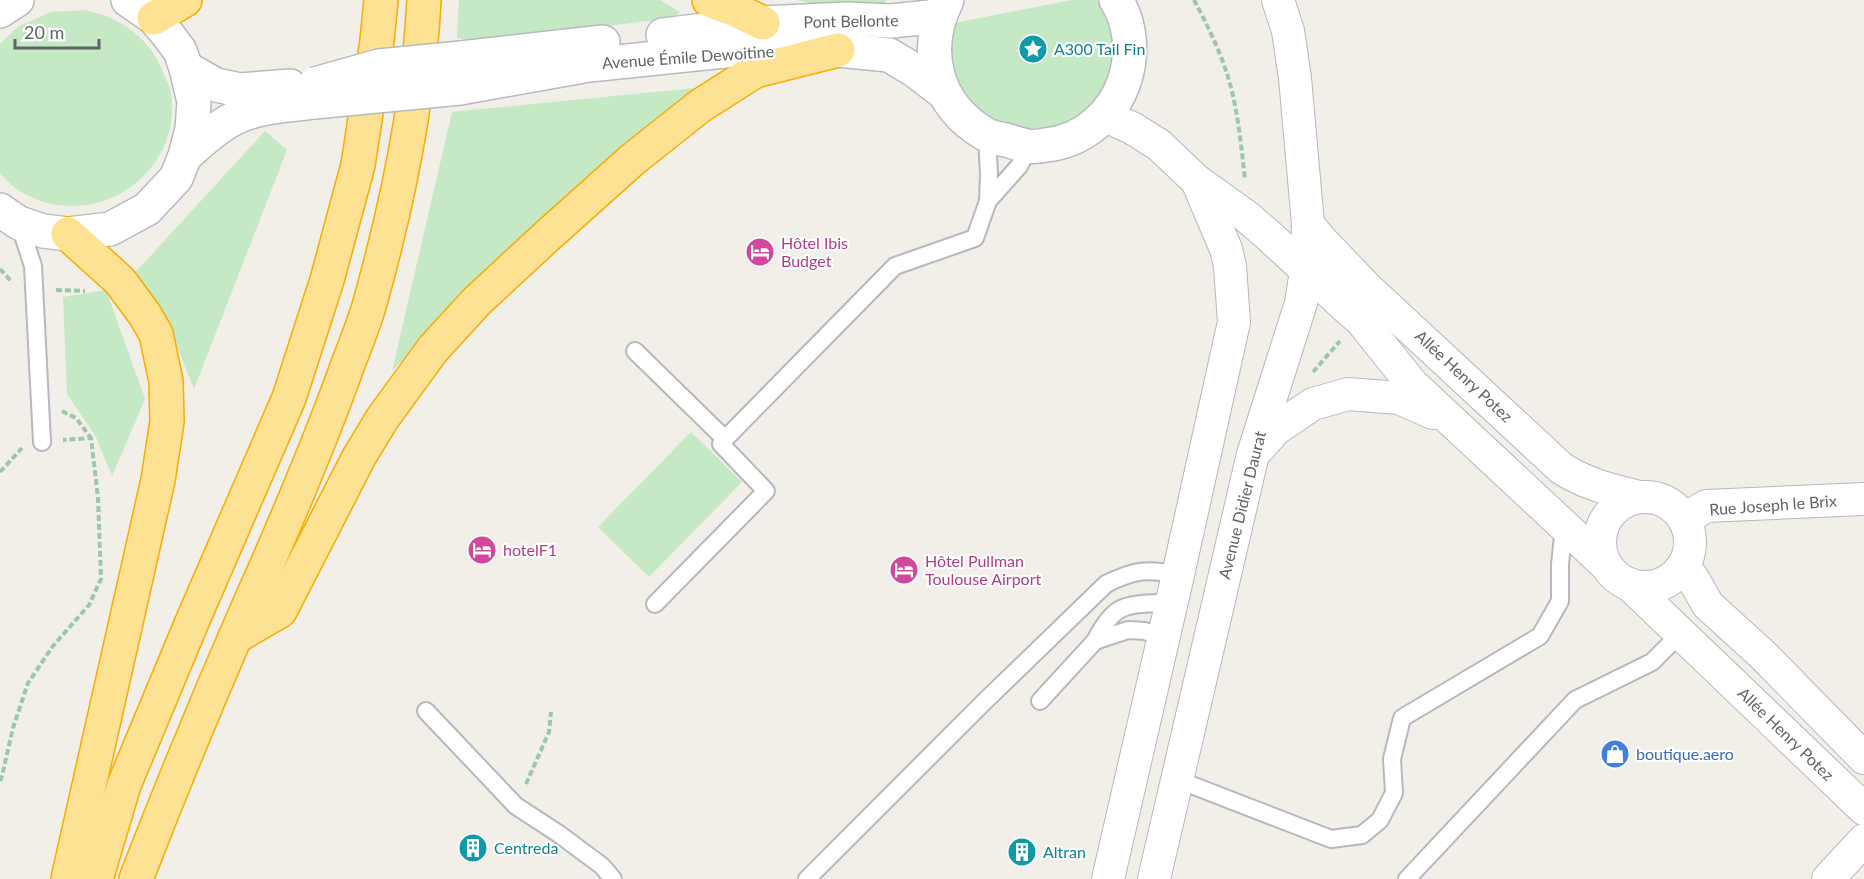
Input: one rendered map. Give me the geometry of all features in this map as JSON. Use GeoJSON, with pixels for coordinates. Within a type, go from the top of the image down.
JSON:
{"type":"FeatureCollection","features":[{"type":"Feature","properties":{"kind":"highway"},"geometry":{"type":"LineString","coordinates":[[141,9],[185,0]]}},
{"type":"Feature","properties":{"kind":"highway"},"geometry":{"type":"LineString","coordinates":[[96,879],[124,785],[289,398],[303,355],[327,280],[358,165],[381,0]]}},
{"type":"Feature","properties":{"kind":"highway"},"geometry":{"type":"LineString","coordinates":[[136,879],[235,636],[288,517],[328,419],[371,301],[403,165],[422,38],[423,0]]}},
{"type":"Feature","properties":{"kind":"highway"},"geometry":{"type":"LineString","coordinates":[[709,0],[763,23]]}},
{"type":"Feature","properties":{"kind":"highway"},"geometry":{"type":"LineString","coordinates":[[235,636],[280,611],[359,457],[382,419],[433,349],[477,301],[615,176],[700,106],[755,72],[838,50]]}},
{"type":"Feature","properties":{"kind":"highway"},"geometry":{"type":"LineString","coordinates":[[68,234],[120,280],[156,334],[166,381],[167,422],[158,480],[68,879]]}},
{"type":"Feature","properties":{"kind":"main road"},"geometry":{"type":"LineString","coordinates":[[0,11],[17,0]]}},
{"type":"Feature","properties":{"kind":"main road"},"geometry":{"type":"LineString","coordinates":[[943,8],[934,47],[936,68],[943,92],[965,120],[987,135],[1030,147],[1057,144],[1083,133],[1105,116],[1120,92],[1129,65],[1130,37],[1122,9],[1116,0]]}},
{"type":"Feature","properties":{"kind":"main road","name":"Pont Bellonte"},"geometry":{"type":"LineString","coordinates":[[763,23],[846,19],[891,21],[943,8]]}},
{"type":"Feature","properties":{"kind":"main road"},"geometry":{"type":"LineString","coordinates":[[10,216],[43,231],[68,234],[110,229],[147,209],[176,178],[192,129],[194,102],[180,51],[170,36],[141,9]]}},
{"type":"Feature","properties":{"kind":"main road","name":"Avenue Émile Dewoitine"},"geometry":{"type":"LineString","coordinates":[[461,73],[763,23]]}},
{"type":"Feature","properties":{"kind":"main road","name":"Avenue Émile Dewoitine"},"geometry":{"type":"LineString","coordinates":[[461,73],[600,64],[744,49],[838,50],[889,55],[943,92]]}},
{"type":"Feature","properties":{"kind":"main road"},"geometry":{"type":"LineString","coordinates":[[185,156],[233,118],[315,93],[379,66],[461,73]]}},
{"type":"Feature","properties":{"kind":"main road"},"geometry":{"type":"LineString","coordinates":[[186,68],[216,85],[240,90],[315,93]]}},
{"type":"Feature","properties":{"kind":"street","name":"Avenue Didier Daurat"},"geometry":{"type":"LineString","coordinates":[[1154,879],[1253,454],[1301,303],[1306,271],[1308,224],[1296,78],[1288,31],[1278,0]]}},
{"type":"Feature","properties":{"kind":"street"},"geometry":{"type":"LineString","coordinates":[[1105,116],[1159,144],[1197,181],[1246,216],[1360,319],[1412,384],[1617,577],[1629,584],[1643,587],[1657,585],[1670,579],[1680,570],[1687,558],[1689,532],[1684,520],[1672,507],[1657,498],[1639,497],[1622,503],[1609,514],[1601,530],[1600,547],[1605,564]]}},
{"type":"Feature","properties":{"kind":"street"},"geometry":{"type":"LineString","coordinates":[[1108,879],[1234,322],[1230,266],[1226,249],[1197,181]]}},
{"type":"Feature","properties":{"kind":"street","name":"Allée Henry Potez"},"geometry":{"type":"LineString","coordinates":[[1308,224],[1368,289],[1562,468],[1577,478],[1639,497]]}},
{"type":"Feature","properties":{"kind":"street"},"geometry":{"type":"LineString","coordinates":[[1253,454],[1276,429],[1313,404],[1348,394],[1399,398],[1453,422]]}},
{"type":"Feature","properties":{"kind":"street","name":"Rue Joseph le Brix"},"geometry":{"type":"LineString","coordinates":[[1684,520],[1706,506],[1864,499]]}},
{"type":"Feature","properties":{"kind":"street"},"geometry":{"type":"LineString","coordinates":[[1680,570],[1692,578],[1708,605],[1764,656],[1864,759]]}},
{"type":"Feature","properties":{"kind":"street","name":"Allée Henry Potez"},"geometry":{"type":"LineString","coordinates":[[1629,584],[1864,809]]}},
{"type":"Feature","properties":{"kind":"street"},"geometry":{"type":"LineString","coordinates":[[1828,879],[1864,840]]}},
{"type":"Feature","properties":{"kind":"lane"},"geometry":{"type":"LineString","coordinates":[[655,604],[766,491],[721,444],[725,439],[895,266],[975,238],[988,201],[987,135]]}},
{"type":"Feature","properties":{"kind":"lane"},"geometry":{"type":"LineString","coordinates":[[988,201],[1019,166],[1030,147]]}},
{"type":"Feature","properties":{"kind":"lane"},"geometry":{"type":"LineString","coordinates":[[10,216],[33,266],[42,442]]}},
{"type":"Feature","properties":{"kind":"lane"},"geometry":{"type":"LineString","coordinates":[[635,351],[725,439]]}},
{"type":"Feature","properties":{"kind":"lane"},"geometry":{"type":"LineString","coordinates":[[1176,779],[1331,839],[1362,835],[1380,820],[1394,793],[1392,759],[1402,718],[1540,636],[1560,601],[1560,564],[1564,526]]}},
{"type":"Feature","properties":{"kind":"lane"},"geometry":{"type":"LineString","coordinates":[[807,879],[1106,584],[1123,575],[1148,570],[1175,589]]}},
{"type":"Feature","properties":{"kind":"lane"},"geometry":{"type":"LineString","coordinates":[[1040,701],[1095,640],[1104,624],[1118,608],[1175,589]]}},
{"type":"Feature","properties":{"kind":"lane"},"geometry":{"type":"LineString","coordinates":[[1095,640],[1128,630],[1145,631],[1164,639]]}},
{"type":"Feature","properties":{"kind":"lane"},"geometry":{"type":"LineString","coordinates":[[1407,879],[1575,700],[1652,662],[1681,633]]}},
{"type":"Feature","properties":{"kind":"lane"},"geometry":{"type":"LineString","coordinates":[[426,711],[516,806],[602,866],[612,879]]}},
{"type":"Feature","properties":{"kind":"path"},"geometry":{"type":"LineString","coordinates":[[1194,0],[1228,77],[1241,137],[1245,185]]}},
{"type":"Feature","properties":{"kind":"path"},"geometry":{"type":"LineString","coordinates":[[35,289],[103,292],[120,280]]}},
{"type":"Feature","properties":{"kind":"path"},"geometry":{"type":"LineString","coordinates":[[0,781],[13,728],[28,683],[53,646],[89,605],[100,579],[98,498],[91,438],[76,418],[65,411],[41,410]]}},
{"type":"Feature","properties":{"kind":"path"},"geometry":{"type":"LineString","coordinates":[[0,472],[27,443],[91,438]]}},
{"type":"Feature","properties":{"kind":"path"},"geometry":{"type":"LineString","coordinates":[[516,806],[549,732],[551,712]]}},
{"type":"Feature","properties":{"kind":"green space"},"geometry":{"type":"Polygon","coordinates":[[[459,0],[660,0],[680,12],[674,18],[476,41],[457,38],[459,0]]]}},
{"type":"Feature","properties":{"kind":"green space"},"geometry":{"type":"Polygon","coordinates":[[[797,0],[885,0],[885,5],[809,3],[797,0]]]}},
{"type":"Feature","properties":{"kind":"green space"},"geometry":{"type":"Polygon","coordinates":[[[1072,0],[1098,0],[1107,13],[1113,30],[1114,55],[1111,71],[1092,103],[1072,120],[1048,127],[1029,128],[1011,125],[994,119],[979,109],[967,97],[958,82],[952,64],[950,40],[954,23],[1072,0]]]}},
{"type":"Feature","properties":{"kind":"green space"},"geometry":{"type":"Polygon","coordinates":[[[85,10],[123,24],[138,35],[150,49],[160,64],[169,87],[171,118],[165,144],[151,167],[132,186],[109,199],[84,205],[56,205],[25,194],[0,174],[0,44],[19,26],[51,12],[85,10]]]}},
{"type":"Feature","properties":{"kind":"green space"},"geometry":{"type":"Polygon","coordinates":[[[704,87],[529,229],[392,371],[452,112],[704,87]]]}},
{"type":"Feature","properties":{"kind":"green space"},"geometry":{"type":"Polygon","coordinates":[[[265,131],[287,150],[194,389],[165,317],[132,276],[265,131]]]}},
{"type":"Feature","properties":{"kind":"green space"},"geometry":{"type":"Polygon","coordinates":[[[106,290],[145,399],[112,476],[96,437],[67,394],[63,297],[106,290]]]}},
{"type":"Feature","properties":{"kind":"green space"},"geometry":{"type":"Polygon","coordinates":[[[691,432],[742,482],[649,577],[598,527],[691,432]]]}},
{"type":"Feature","properties":{"kind":"place","name":"A300 Tail Fin"},"geometry":{"type":"Point","coordinates":[1033,49]}},
{"type":"Feature","properties":{"kind":"place","name":"Hôtel Ibis Budget"},"geometry":{"type":"Point","coordinates":[760,252]}},
{"type":"Feature","properties":{"kind":"place","name":"hotelF1"},"geometry":{"type":"Point","coordinates":[482,550]}},
{"type":"Feature","properties":{"kind":"place","name":"Hôtel Pullman Toulouse Airport"},"geometry":{"type":"Point","coordinates":[904,570]}},
{"type":"Feature","properties":{"kind":"place","name":"boutique.aero"},"geometry":{"type":"Point","coordinates":[1615,754]}},
{"type":"Feature","properties":{"kind":"place","name":"Centreda"},"geometry":{"type":"Point","coordinates":[473,848]}},
{"type":"Feature","properties":{"kind":"place","name":"Altran"},"geometry":{"type":"Point","coordinates":[1022,852]}}]}
